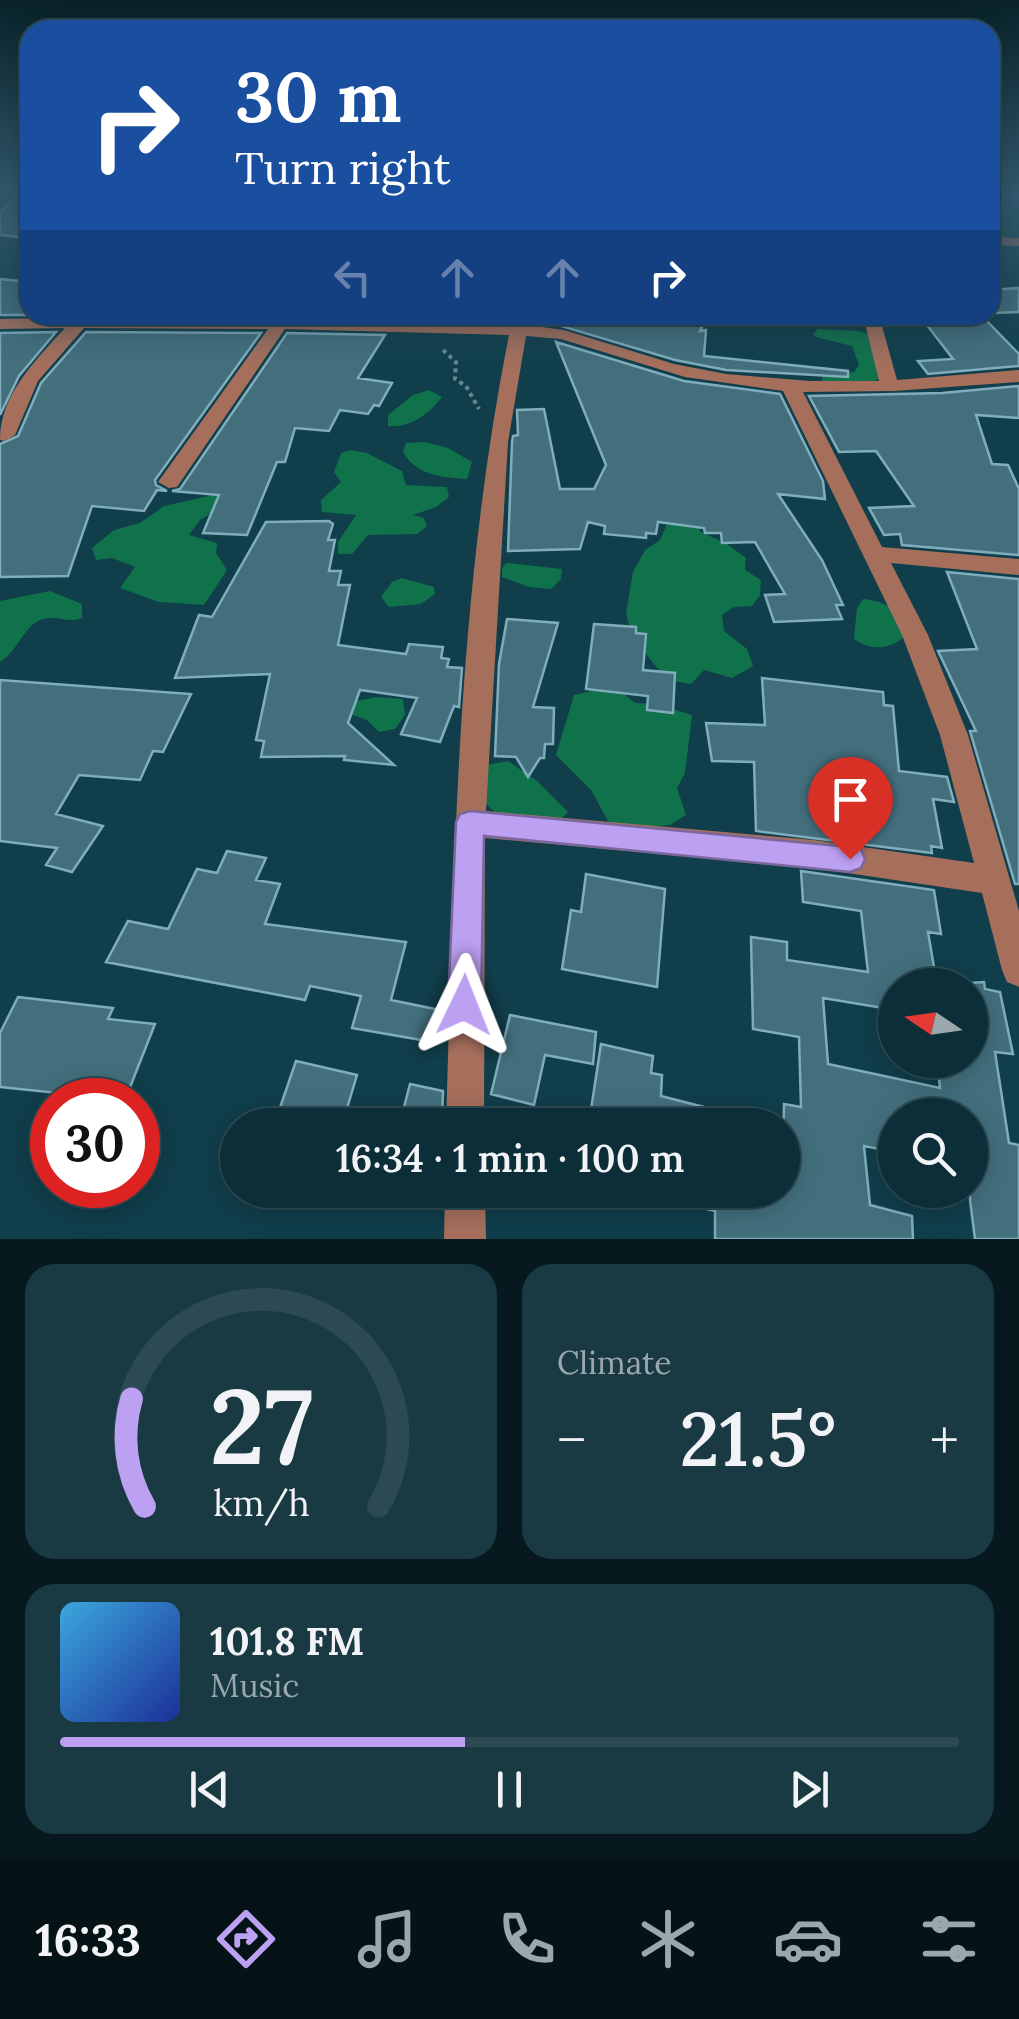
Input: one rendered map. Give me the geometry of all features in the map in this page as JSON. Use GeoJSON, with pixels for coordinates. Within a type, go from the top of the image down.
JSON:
{"type":"FeatureCollection","features":[{"type":"Feature","properties":{"kind":"street"},"geometry":{"type":"LineString","coordinates":[[5,435],[30,379],[76,325]]}},
{"type":"Feature","properties":{"kind":"street"},"geometry":{"type":"LineString","coordinates":[[169,482],[279,325]]}},
{"type":"Feature","properties":{"kind":"street"},"geometry":{"type":"LineString","coordinates":[[348,325],[531,325],[584,338],[684,372],[792,388],[1019,376]]}},
{"type":"Feature","properties":{"kind":"street"},"geometry":{"type":"LineString","coordinates":[[465,1108],[470,822],[498,442],[531,325]]}},
{"type":"Feature","properties":{"kind":"street"},"geometry":{"type":"LineString","coordinates":[[874,325],[889,384]]}},
{"type":"Feature","properties":{"kind":"street"},"geometry":{"type":"LineString","coordinates":[[792,388],[916,635],[954,735],[1019,970]]}},
{"type":"Feature","properties":{"kind":"street"},"geometry":{"type":"LineString","coordinates":[[876,554],[1019,567]]}},
{"type":"Feature","properties":{"kind":"street"},"geometry":{"type":"LineString","coordinates":[[470,822],[814,854],[996,881]]}},
{"type":"Feature","properties":{"kind":"street"},"geometry":{"type":"LineString","coordinates":[[465,1208],[465,1239]]}},
{"type":"Feature","properties":{"kind":"path"},"geometry":{"type":"LineString","coordinates":[[417,326],[456,362],[455,379],[466,386],[498,442]]}},
{"type":"Feature","properties":{"kind":"green space"},"geometry":{"type":"Polygon","coordinates":[[[818,329],[858,331],[882,338],[880,378],[865,387],[822,381],[823,376],[854,372],[859,365],[852,346],[816,337],[813,334],[818,329]]]}},
{"type":"Feature","properties":{"kind":"green space"},"geometry":{"type":"Polygon","coordinates":[[[429,390],[442,397],[431,409],[411,422],[388,426],[388,415],[413,395],[429,390]]]}},
{"type":"Feature","properties":{"kind":"green space"},"geometry":{"type":"Polygon","coordinates":[[[425,442],[448,448],[472,462],[467,479],[439,476],[415,466],[403,452],[406,443],[425,442]]]}},
{"type":"Feature","properties":{"kind":"green space"},"geometry":{"type":"Polygon","coordinates":[[[341,453],[367,453],[402,471],[406,485],[447,487],[449,497],[436,507],[413,515],[424,518],[427,526],[417,534],[368,535],[352,554],[338,554],[338,542],[356,515],[322,512],[321,500],[341,482],[334,472],[341,453]]]}},
{"type":"Feature","properties":{"kind":"green space"},"geometry":{"type":"Polygon","coordinates":[[[217,494],[229,502],[200,520],[189,535],[217,543],[216,553],[227,570],[204,605],[159,602],[120,588],[135,567],[112,558],[96,560],[92,548],[114,530],[140,523],[164,506],[217,494]]]}},
{"type":"Feature","properties":{"kind":"green space"},"geometry":{"type":"Polygon","coordinates":[[[708,514],[699,531],[746,558],[745,570],[761,580],[760,595],[752,606],[734,607],[722,615],[724,631],[747,649],[753,666],[732,678],[704,670],[691,684],[667,680],[632,637],[626,613],[633,572],[645,550],[660,540],[669,519],[708,514]]]}},
{"type":"Feature","properties":{"kind":"green space"},"geometry":{"type":"Polygon","coordinates":[[[507,563],[562,569],[561,579],[551,589],[529,587],[502,577],[502,568],[507,563]]]}},
{"type":"Feature","properties":{"kind":"green space"},"geometry":{"type":"Polygon","coordinates":[[[402,578],[434,587],[435,594],[421,604],[389,607],[381,597],[392,582],[402,578]]]}},
{"type":"Feature","properties":{"kind":"green space"},"geometry":{"type":"Polygon","coordinates":[[[50,591],[82,604],[82,618],[41,620],[28,629],[0,662],[0,601],[50,591]]]}},
{"type":"Feature","properties":{"kind":"green space"},"geometry":{"type":"Polygon","coordinates":[[[863,599],[892,609],[905,636],[880,647],[854,639],[857,608],[863,599]]]}},
{"type":"Feature","properties":{"kind":"green space"},"geometry":{"type":"Polygon","coordinates":[[[614,686],[635,703],[656,704],[692,715],[685,773],[677,788],[686,815],[670,825],[627,829],[608,821],[591,790],[556,755],[574,695],[614,686]]]}},
{"type":"Feature","properties":{"kind":"green space"},"geometry":{"type":"Polygon","coordinates":[[[377,697],[403,699],[405,715],[395,729],[379,732],[367,720],[351,714],[346,703],[377,697]]]}},
{"type":"Feature","properties":{"kind":"green space"},"geometry":{"type":"Polygon","coordinates":[[[508,761],[537,781],[568,812],[558,822],[499,816],[480,798],[486,765],[508,761]]]}},
{"type":"Feature","properties":{"kind":"building"},"geometry":{"type":"Polygon","coordinates":[[[0,279],[20,281],[20,315],[0,315],[0,279]]]}},
{"type":"Feature","properties":{"kind":"building"},"geometry":{"type":"Polygon","coordinates":[[[1019,288],[1019,312],[1000,313],[1000,289],[1019,288]]]}},
{"type":"Feature","properties":{"kind":"building"},"geometry":{"type":"Polygon","coordinates":[[[703,325],[700,331],[706,330],[704,356],[848,371],[848,377],[726,370],[675,360],[561,326],[703,325]]]}},
{"type":"Feature","properties":{"kind":"building"},"geometry":{"type":"Polygon","coordinates":[[[927,325],[991,325],[1019,354],[1019,366],[928,374],[918,361],[953,359],[927,325]]]}},
{"type":"Feature","properties":{"kind":"building"},"geometry":{"type":"Polygon","coordinates":[[[56,332],[19,376],[0,415],[0,333],[56,332]]]}},
{"type":"Feature","properties":{"kind":"building"},"geometry":{"type":"Polygon","coordinates":[[[86,332],[261,333],[155,480],[156,485],[167,491],[157,490],[144,511],[92,506],[68,576],[0,577],[0,444],[18,436],[41,383],[86,332]]]}},
{"type":"Feature","properties":{"kind":"building"},"geometry":{"type":"Polygon","coordinates":[[[287,333],[385,335],[358,378],[392,383],[379,406],[374,405],[368,414],[340,410],[329,431],[295,428],[285,462],[277,462],[247,535],[203,533],[219,495],[172,491],[180,489],[287,333]]]}},
{"type":"Feature","properties":{"kind":"building"},"geometry":{"type":"Polygon","coordinates":[[[556,342],[684,381],[780,394],[823,481],[825,499],[778,494],[822,560],[843,605],[836,605],[842,619],[774,622],[765,595],[785,594],[755,542],[722,543],[721,533],[705,533],[704,528],[658,522],[656,534],[646,533],[646,538],[604,534],[605,526],[588,522],[580,549],[508,551],[517,410],[544,409],[560,489],[594,489],[606,465],[556,342]]]}},
{"type":"Feature","properties":{"kind":"building"},"geometry":{"type":"Polygon","coordinates":[[[1019,386],[1019,418],[976,415],[992,464],[1008,465],[1019,489],[1019,555],[902,545],[900,534],[884,535],[869,508],[914,506],[876,451],[839,452],[809,396],[942,393],[1019,386]]]}},
{"type":"Feature","properties":{"kind":"building"},"geometry":{"type":"Polygon","coordinates":[[[266,522],[333,524],[328,540],[335,540],[329,571],[341,571],[338,585],[350,585],[338,645],[406,654],[409,644],[443,647],[441,658],[449,659],[447,667],[462,668],[459,707],[454,706],[440,742],[401,734],[417,698],[360,690],[348,723],[394,765],[344,760],[345,756],[261,757],[264,741],[256,740],[270,674],[175,678],[199,615],[212,617],[266,522]]]}},
{"type":"Feature","properties":{"kind":"building"},"geometry":{"type":"Polygon","coordinates":[[[947,572],[1019,579],[1019,884],[1015,884],[970,731],[976,731],[938,651],[977,649],[947,572]]]}},
{"type":"Feature","properties":{"kind":"building"},"geometry":{"type":"Polygon","coordinates":[[[507,619],[558,623],[533,707],[554,708],[553,744],[545,744],[544,758],[540,758],[528,777],[516,757],[495,756],[499,664],[507,619]]]}},
{"type":"Feature","properties":{"kind":"building"},"geometry":{"type":"Polygon","coordinates":[[[594,624],[636,627],[636,633],[646,634],[643,670],[675,673],[673,713],[647,710],[648,696],[586,689],[594,624]]]}},
{"type":"Feature","properties":{"kind":"building"},"geometry":{"type":"Polygon","coordinates":[[[762,678],[883,692],[884,705],[893,706],[899,771],[947,777],[954,802],[933,799],[942,848],[931,846],[932,853],[756,831],[754,762],[712,761],[706,723],[765,725],[762,678]]]}},
{"type":"Feature","properties":{"kind":"building"},"geometry":{"type":"Polygon","coordinates":[[[0,680],[191,694],[163,752],[153,751],[140,780],[79,775],[56,814],[103,826],[72,872],[46,865],[57,848],[0,841],[0,680]]]}},
{"type":"Feature","properties":{"kind":"building"},"geometry":{"type":"Polygon","coordinates":[[[227,851],[266,858],[256,880],[280,884],[265,924],[406,942],[391,1000],[440,1010],[433,1042],[352,1028],[361,996],[310,986],[305,1000],[106,962],[128,921],[168,929],[197,869],[217,873],[227,851]]]}},
{"type":"Feature","properties":{"kind":"building"},"geometry":{"type":"Polygon","coordinates":[[[801,871],[934,890],[941,934],[928,932],[934,968],[878,968],[878,1007],[823,998],[828,1064],[878,1075],[878,1078],[940,1088],[939,1078],[988,1078],[988,990],[1000,992],[1013,1054],[995,1052],[1009,1143],[1019,1145],[1019,1239],[975,1239],[971,1208],[988,1208],[988,1098],[878,1098],[878,1149],[864,1146],[870,1205],[912,1216],[913,1239],[715,1239],[715,1211],[703,1208],[800,1208],[800,1108],[784,1108],[784,1104],[801,1107],[799,1037],[753,1029],[751,937],[787,942],[787,960],[868,972],[861,911],[803,902],[801,871]]]}},
{"type":"Feature","properties":{"kind":"building"},"geometry":{"type":"Polygon","coordinates":[[[586,874],[665,889],[657,987],[562,969],[571,910],[581,912],[586,874]]]}},
{"type":"Feature","properties":{"kind":"building"},"geometry":{"type":"Polygon","coordinates":[[[18,997],[113,1008],[108,1019],[155,1024],[134,1078],[30,1078],[30,1090],[0,1087],[0,1033],[18,997]]]}},
{"type":"Feature","properties":{"kind":"building"},"geometry":{"type":"Polygon","coordinates":[[[510,1015],[596,1032],[593,1064],[545,1055],[534,1105],[491,1094],[510,1015]]]}},
{"type":"Feature","properties":{"kind":"building"},"geometry":{"type":"Polygon","coordinates":[[[601,1044],[653,1056],[651,1073],[662,1075],[661,1096],[708,1108],[591,1108],[601,1044]]]}},
{"type":"Feature","properties":{"kind":"building"},"geometry":{"type":"Polygon","coordinates":[[[296,1061],[357,1075],[347,1108],[280,1108],[296,1061]]]}},
{"type":"Feature","properties":{"kind":"building"},"geometry":{"type":"Polygon","coordinates":[[[410,1084],[443,1091],[442,1108],[404,1108],[410,1084]]]}},
{"type":"Feature","properties":{"kind":"route"},"geometry":{"type":"LineString","coordinates":[[464,1005],[470,822],[850,859]]}}]}
